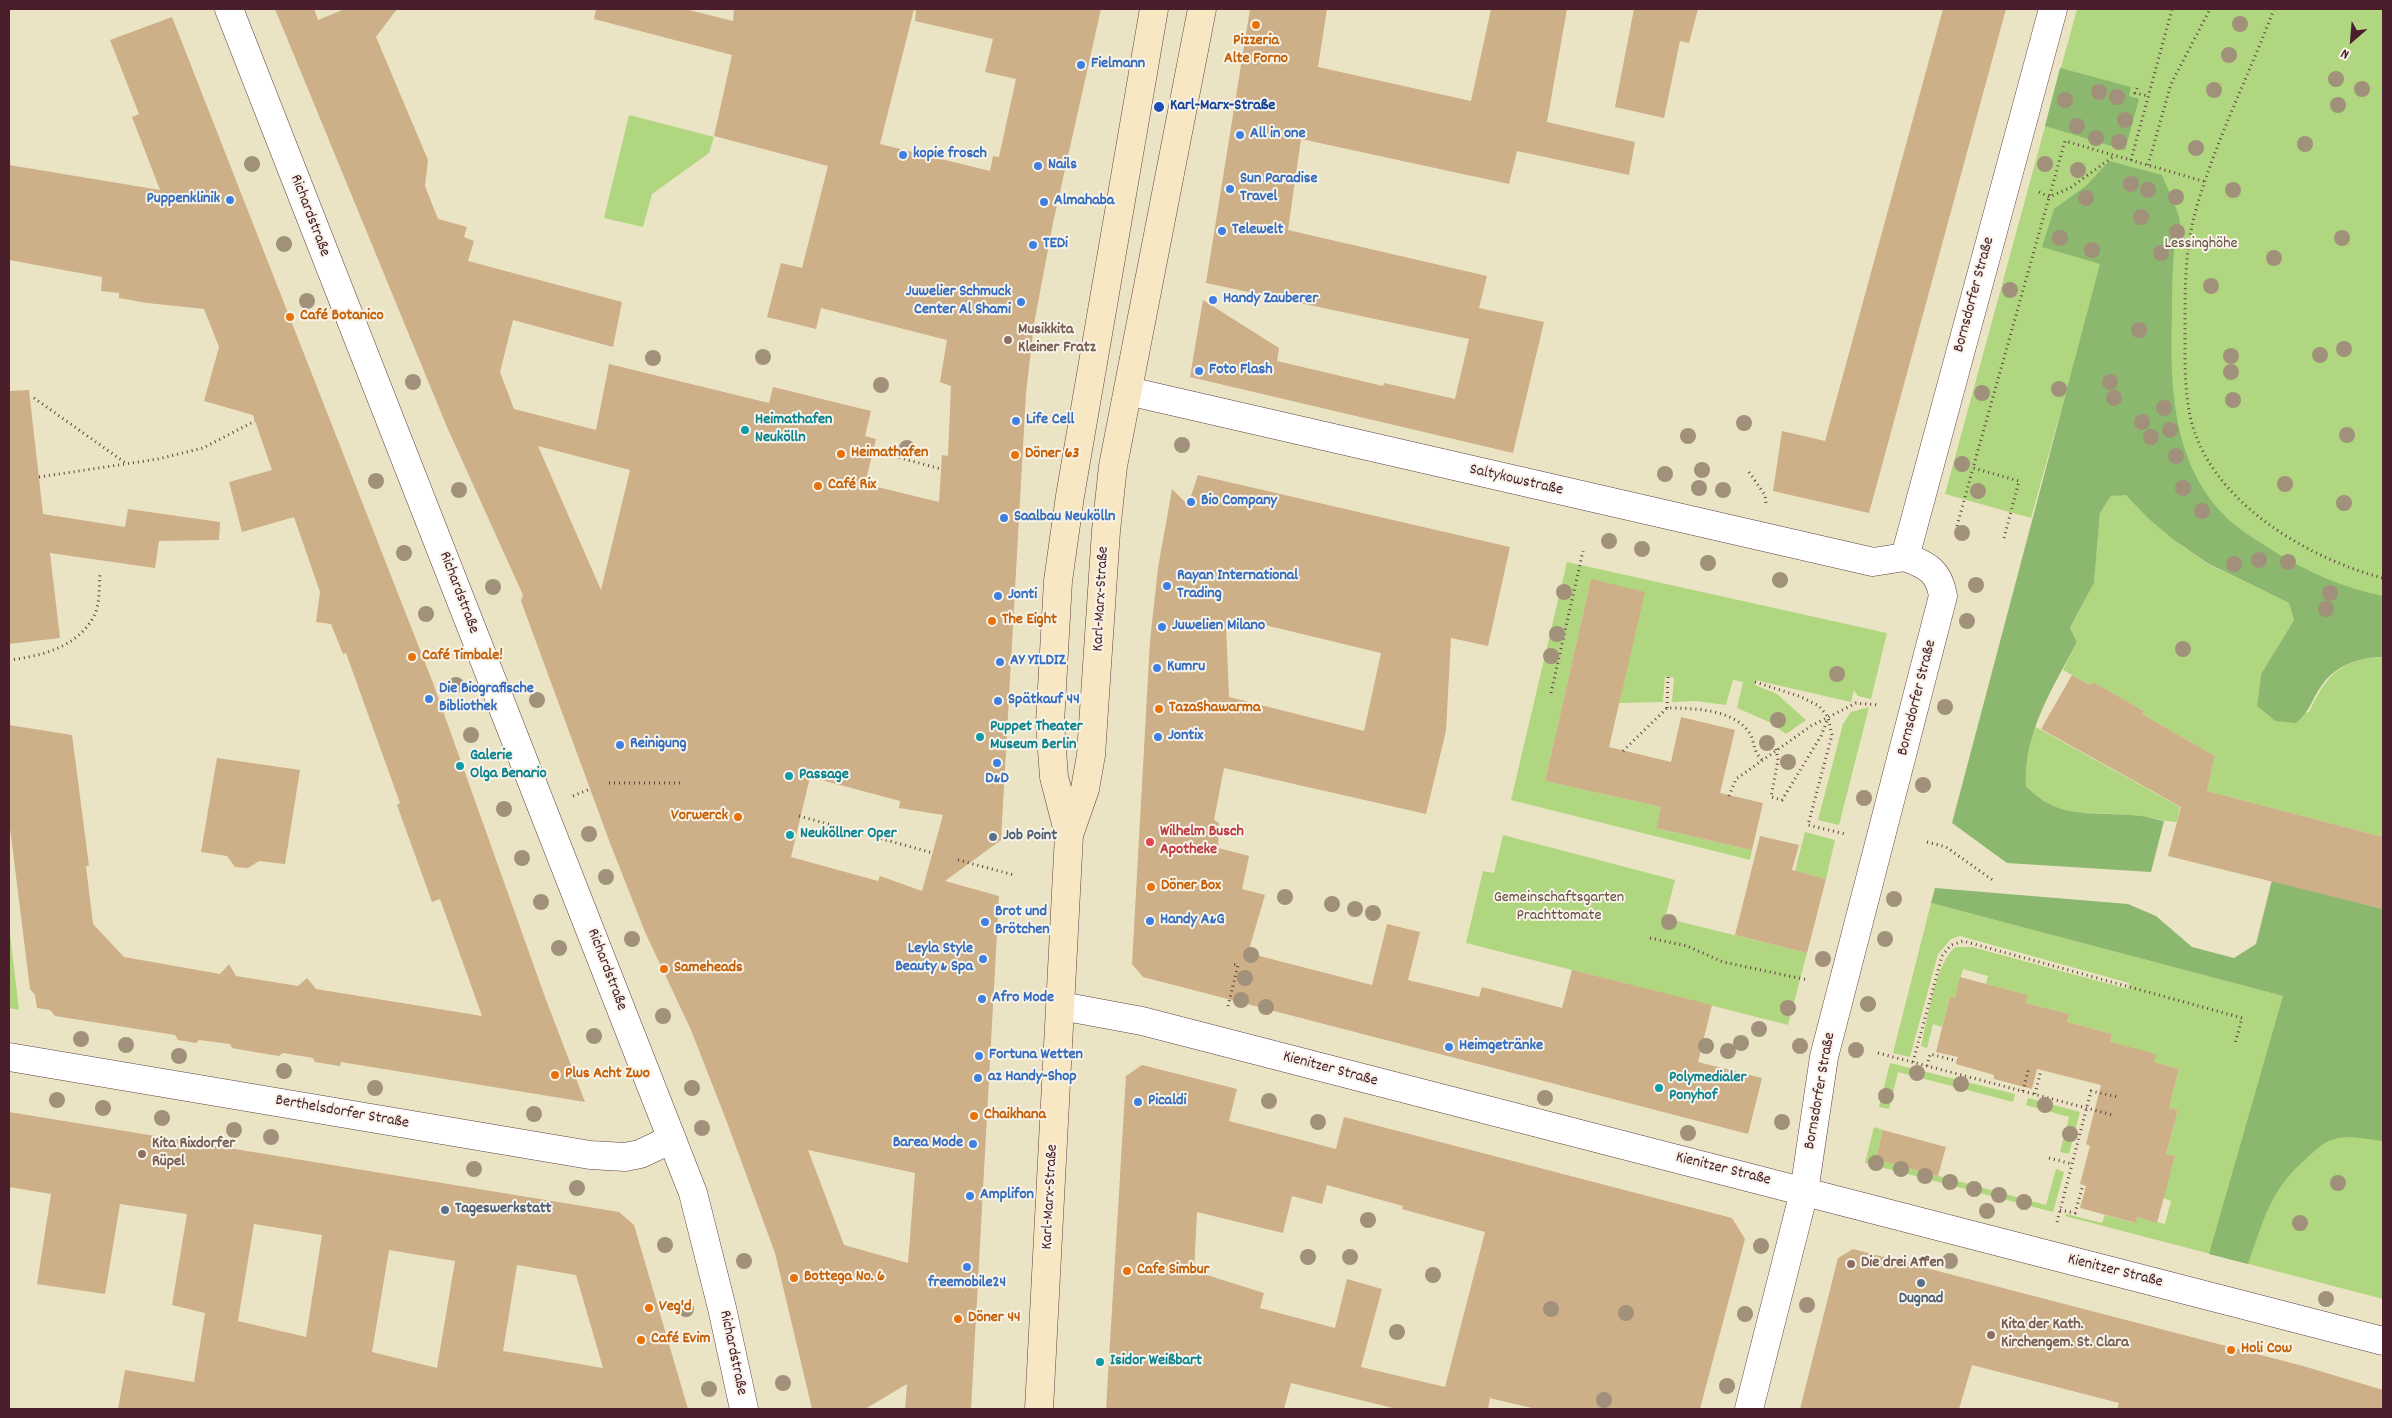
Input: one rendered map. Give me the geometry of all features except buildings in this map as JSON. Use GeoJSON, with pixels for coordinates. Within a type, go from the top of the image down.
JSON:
{"type":"FeatureCollection","features":[{"type":"Feature","properties":{"kind":"main road","name":"Karl-Marx-Straße"},"geometry":{"type":"LineString","coordinates":[[1069,835],[1054,777],[1050,723],[1058,581],[1154,9]]}},
{"type":"Feature","properties":{"kind":"main road","name":"Karl-Marx-Straße"},"geometry":{"type":"LineString","coordinates":[[1039,1409],[1069,835],[1085,789],[1091,755],[1110,495],[1128,391],[1202,9]]}},
{"type":"Feature","properties":{"kind":"street","name":"Richardstraße"},"geometry":{"type":"LineString","coordinates":[[229,9],[700,1214],[744,1409]]}},
{"type":"Feature","properties":{"kind":"street","name":"Bornsdorfer Straße"},"geometry":{"type":"LineString","coordinates":[[1749,1409],[1804,1192],[1824,1057],[1943,596],[1941,585],[1936,576],[1925,564],[1905,557],[2053,9]]}},
{"type":"Feature","properties":{"kind":"street","name":"Saltykowstraße"},"geometry":{"type":"LineString","coordinates":[[1128,391],[1873,562],[1905,557]]}},
{"type":"Feature","properties":{"kind":"street","name":"Kienitzer Straße"},"geometry":{"type":"LineString","coordinates":[[1061,1006],[1142,1021],[2383,1341]]}},
{"type":"Feature","properties":{"kind":"street","name":"Berthelsdorfer Straße"},"geometry":{"type":"LineString","coordinates":[[9,1057],[590,1155],[625,1157],[640,1154],[672,1139]]}},
{"type":"Feature","properties":{"kind":"path"},"geometry":{"type":"LineString","coordinates":[[2130,160],[2172,9]]}},
{"type":"Feature","properties":{"kind":"path"},"geometry":{"type":"LineString","coordinates":[[2148,165],[2171,84],[2210,9]]}},
{"type":"Feature","properties":{"kind":"path"},"geometry":{"type":"LineString","coordinates":[[2274,9],[2206,182],[2189,240],[2185,297],[2184,359],[2190,416],[2201,444],[2220,477],[2234,494],[2264,522],[2308,550],[2358,572],[2383,578]]}},
{"type":"Feature","properties":{"kind":"path"},"geometry":{"type":"LineString","coordinates":[[2136,88],[2135,93],[2148,96]]}},
{"type":"Feature","properties":{"kind":"path"},"geometry":{"type":"LineString","coordinates":[[1957,526],[2065,140],[2206,182]]}},
{"type":"Feature","properties":{"kind":"path"},"geometry":{"type":"LineString","coordinates":[[2007,176],[2049,197],[2070,188],[2115,155]]}},
{"type":"Feature","properties":{"kind":"path"},"geometry":{"type":"LineString","coordinates":[[34,398],[127,464]]}},
{"type":"Feature","properties":{"kind":"path"},"geometry":{"type":"LineString","coordinates":[[39,477],[127,464],[203,448],[255,421]]}},
{"type":"Feature","properties":{"kind":"path"},"geometry":{"type":"LineString","coordinates":[[875,450],[941,469]]}},
{"type":"Feature","properties":{"kind":"path"},"geometry":{"type":"LineString","coordinates":[[1973,468],[2019,481],[2004,538]]}},
{"type":"Feature","properties":{"kind":"path"},"geometry":{"type":"LineString","coordinates":[[1749,472],[1765,496],[1767,510]]}},
{"type":"Feature","properties":{"kind":"path"},"geometry":{"type":"LineString","coordinates":[[1551,693],[1583,550]]}},
{"type":"Feature","properties":{"kind":"path"},"geometry":{"type":"LineString","coordinates":[[9,660],[37,656],[60,648],[82,632],[96,613],[100,574]]}},
{"type":"Feature","properties":{"kind":"path"},"geometry":{"type":"LineString","coordinates":[[1668,677],[1668,708]]}},
{"type":"Feature","properties":{"kind":"path"},"geometry":{"type":"LineString","coordinates":[[1755,682],[1799,696],[1819,706],[1828,717],[1832,735],[1808,824],[1845,834]]}},
{"type":"Feature","properties":{"kind":"path"},"geometry":{"type":"LineString","coordinates":[[1729,796],[1736,779],[1763,761],[1776,749],[1828,717],[1856,703],[1878,705]]}},
{"type":"Feature","properties":{"kind":"path"},"geometry":{"type":"LineString","coordinates":[[1622,750],[1668,708],[1713,712],[1737,720],[1750,735],[1754,751],[1763,761]]}},
{"type":"Feature","properties":{"kind":"path"},"geometry":{"type":"LineString","coordinates":[[1776,749],[1778,760],[1771,797],[1782,800],[1821,736],[1828,717]]}},
{"type":"Feature","properties":{"kind":"path"},"geometry":{"type":"LineString","coordinates":[[609,783],[683,783]]}},
{"type":"Feature","properties":{"kind":"path"},"geometry":{"type":"LineString","coordinates":[[580,793],[590,789]]}},
{"type":"Feature","properties":{"kind":"path"},"geometry":{"type":"LineString","coordinates":[[799,816],[933,853]]}},
{"type":"Feature","properties":{"kind":"path"},"geometry":{"type":"LineString","coordinates":[[1927,842],[1946,847],[1994,881]]}},
{"type":"Feature","properties":{"kind":"path"},"geometry":{"type":"LineString","coordinates":[[958,860],[1014,875]]}},
{"type":"Feature","properties":{"kind":"path"},"geometry":{"type":"LineString","coordinates":[[1650,938],[1688,946],[1723,962],[1808,980]]}},
{"type":"Feature","properties":{"kind":"path"},"geometry":{"type":"LineString","coordinates":[[1913,1062],[1942,956],[1951,945],[1963,941],[2242,1018],[2235,1044]]}},
{"type":"Feature","properties":{"kind":"path"},"geometry":{"type":"LineString","coordinates":[[1228,1006],[1238,965],[1232,964]]}},
{"type":"Feature","properties":{"kind":"path"},"geometry":{"type":"LineString","coordinates":[[1878,1053],[2113,1116]]}},
{"type":"Feature","properties":{"kind":"path"},"geometry":{"type":"LineString","coordinates":[[1927,1066],[1930,1054],[1957,1061]]}},
{"type":"Feature","properties":{"kind":"path"},"geometry":{"type":"LineString","coordinates":[[2023,1091],[2029,1067]]}},
{"type":"Feature","properties":{"kind":"path"},"geometry":{"type":"LineString","coordinates":[[2035,1094],[2041,1070]]}},
{"type":"Feature","properties":{"kind":"path"},"geometry":{"type":"LineString","coordinates":[[2057,1223],[2091,1091],[2118,1097]]}},
{"type":"Feature","properties":{"kind":"path"},"geometry":{"type":"LineString","coordinates":[[2049,1158],[2072,1164]]}},
{"type":"Feature","properties":{"kind":"path"},"geometry":{"type":"LineString","coordinates":[[2060,1210],[2075,1213],[2083,1185]]}},
{"type":"Feature","properties":{"kind":"green space","name":"Lessinghöhe"},"geometry":{"type":"Polygon","coordinates":[[[2077,9],[2383,9],[2383,630],[2319,610],[2066,392],[2031,518],[1945,494],[2077,9]]]}},
{"type":"Feature","properties":{"kind":"green space"},"geometry":{"type":"Polygon","coordinates":[[[2060,68],[2131,87],[2129,96],[2139,99],[2125,150],[2045,126],[2060,68]]]}},
{"type":"Feature","properties":{"kind":"green space"},"geometry":{"type":"Polygon","coordinates":[[[629,115],[714,137],[709,153],[652,194],[643,227],[604,218],[629,115]]]}},
{"type":"Feature","properties":{"kind":"green space"},"geometry":{"type":"Polygon","coordinates":[[[2109,161],[2162,175],[2179,216],[2180,224],[2175,243],[2172,279],[2172,368],[2174,395],[2184,446],[2193,470],[2206,493],[2234,524],[2285,558],[2340,584],[2383,596],[2383,657],[2357,661],[2341,667],[2322,685],[2308,709],[2296,723],[2275,721],[2257,706],[2261,674],[2294,620],[2289,603],[2207,563],[2174,540],[2149,519],[2126,495],[2111,496],[2100,513],[2094,583],[2070,628],[2077,642],[2041,711],[2034,729],[2026,766],[2026,786],[2038,797],[2061,809],[2074,812],[2138,816],[2164,821],[2151,872],[2007,863],[1952,823],[2100,264],[2042,247],[2054,209],[2086,186],[2109,161]]]}},
{"type":"Feature","properties":{"kind":"green space"},"geometry":{"type":"Polygon","coordinates":[[[2126,494],[2174,540],[2206,563],[2289,603],[2294,620],[2261,674],[2257,706],[2275,721],[2309,712],[2315,699],[2329,679],[2346,665],[2368,658],[2383,657],[2383,837],[2207,791],[2215,756],[2142,714],[2144,711],[2093,682],[2090,685],[2063,670],[2077,642],[2070,629],[2094,583],[2100,513],[2111,496],[2126,494]]]}},
{"type":"Feature","properties":{"kind":"green space"},"geometry":{"type":"Polygon","coordinates":[[[1567,562],[1887,633],[1871,699],[1858,696],[1854,690],[1851,702],[1755,680],[1755,685],[1777,694],[1806,720],[1786,734],[1769,722],[1737,708],[1743,682],[1733,680],[1726,705],[1696,701],[1672,702],[1674,678],[1665,676],[1663,702],[1619,703],[1591,579],[1545,781],[1661,807],[1656,828],[1752,850],[1750,860],[1511,800],[1567,562]]]}},
{"type":"Feature","properties":{"kind":"green space"},"geometry":{"type":"Polygon","coordinates":[[[1869,707],[1839,825],[1818,820],[1843,724],[1851,712],[1869,707]]]}},
{"type":"Feature","properties":{"kind":"green space"},"geometry":{"type":"Polygon","coordinates":[[[2034,726],[2180,807],[2177,822],[2136,816],[2063,810],[2038,797],[2026,786],[2025,767],[2034,726]]]}},
{"type":"Feature","properties":{"kind":"green space"},"geometry":{"type":"Polygon","coordinates":[[[1805,832],[1835,840],[1826,879],[1795,871],[1805,832]]]}},
{"type":"Feature","properties":{"kind":"green space","name":"Gemeinschaftsgarten Prachttomate"},"geometry":{"type":"Polygon","coordinates":[[[1503,835],[1675,880],[1665,918],[1807,953],[1788,1025],[1466,943],[1483,871],[1494,873],[1503,835]]]}},
{"type":"Feature","properties":{"kind":"green space"},"geometry":{"type":"Polygon","coordinates":[[[2272,880],[2383,909],[2383,1141],[2355,1137],[2333,1139],[2324,1143],[2309,1156],[2285,1180],[2277,1193],[2264,1219],[2248,1264],[2209,1254],[2283,996],[1931,903],[1935,888],[2128,904],[2156,916],[2192,947],[2234,958],[2256,944],[2272,880]]]}},
{"type":"Feature","properties":{"kind":"green space"},"geometry":{"type":"Polygon","coordinates":[[[1931,903],[2283,996],[2383,921],[2383,1299],[2065,1216],[2066,1214],[2102,1223],[2105,1215],[2135,1223],[2137,1217],[2165,1224],[2171,1201],[2163,1198],[2175,1156],[2166,1154],[2178,1110],[2169,1108],[2179,1069],[2154,1062],[2110,1042],[2112,1034],[2067,1022],[2069,1014],[2026,1003],[2028,995],[1986,984],[1988,976],[1963,969],[1955,998],[1950,996],[1942,1027],[1933,1024],[1927,1048],[1921,1046],[1929,1007],[1938,977],[1949,954],[1956,947],[1972,947],[2128,989],[2129,983],[1960,936],[1951,939],[1938,954],[1910,1057],[1893,1053],[1931,903]]]}},
{"type":"Feature","properties":{"kind":"green space"},"geometry":{"type":"Polygon","coordinates":[[[9,925],[19,1010],[9,1008],[9,925]]]}},
{"type":"Feature","properties":{"kind":"green space"},"geometry":{"type":"Polygon","coordinates":[[[1890,1063],[2015,1094],[2013,1102],[1898,1072],[1889,1109],[1879,1107],[1890,1063]]]}},
{"type":"Feature","properties":{"kind":"green space"},"geometry":{"type":"Polygon","coordinates":[[[2028,1098],[2080,1112],[2069,1154],[2060,1152],[2069,1117],[2026,1105],[2028,1098]]]}},
{"type":"Feature","properties":{"kind":"green space"},"geometry":{"type":"Polygon","coordinates":[[[1874,1127],[1883,1130],[1876,1159],[2046,1205],[2056,1169],[2064,1172],[2053,1212],[1865,1163],[1874,1127]]]}},
{"type":"Feature","properties":{"kind":"place","name":"Pizzeria Alte Forno"},"geometry":{"type":"Point","coordinates":[1256,25]}},
{"type":"Feature","properties":{"kind":"place","name":"Fielmann"},"geometry":{"type":"Point","coordinates":[1081,65]}},
{"type":"Feature","properties":{"kind":"place","name":"Karl-Marx-Straße"},"geometry":{"type":"Point","coordinates":[1159,107]}},
{"type":"Feature","properties":{"kind":"place","name":"All in one"},"geometry":{"type":"Point","coordinates":[1240,135]}},
{"type":"Feature","properties":{"kind":"place","name":"kopie frosch"},"geometry":{"type":"Point","coordinates":[903,155]}},
{"type":"Feature","properties":{"kind":"place","name":"Nails"},"geometry":{"type":"Point","coordinates":[1038,166]}},
{"type":"Feature","properties":{"kind":"place","name":"Sun Paradise Travel"},"geometry":{"type":"Point","coordinates":[1230,189]}},
{"type":"Feature","properties":{"kind":"place","name":"Puppenklinik"},"geometry":{"type":"Point","coordinates":[230,200]}},
{"type":"Feature","properties":{"kind":"place","name":"Almahaba"},"geometry":{"type":"Point","coordinates":[1044,202]}},
{"type":"Feature","properties":{"kind":"place","name":"Telewelt"},"geometry":{"type":"Point","coordinates":[1222,231]}},
{"type":"Feature","properties":{"kind":"place","name":"TEDi"},"geometry":{"type":"Point","coordinates":[1033,245]}},
{"type":"Feature","properties":{"kind":"place","name":"Handy Zauberer"},"geometry":{"type":"Point","coordinates":[1213,300]}},
{"type":"Feature","properties":{"kind":"place","name":"Juwelier Schmuck Center Al Shami"},"geometry":{"type":"Point","coordinates":[1021,302]}},
{"type":"Feature","properties":{"kind":"place","name":"Café Botanico"},"geometry":{"type":"Point","coordinates":[290,317]}},
{"type":"Feature","properties":{"kind":"place","name":"Musikkita Kleiner Fratz"},"geometry":{"type":"Point","coordinates":[1008,340]}},
{"type":"Feature","properties":{"kind":"place","name":"Foto Flash"},"geometry":{"type":"Point","coordinates":[1199,371]}},
{"type":"Feature","properties":{"kind":"place","name":"Life Cell"},"geometry":{"type":"Point","coordinates":[1016,421]}},
{"type":"Feature","properties":{"kind":"place","name":"Heimathafen Neukölln"},"geometry":{"type":"Point","coordinates":[745,430]}},
{"type":"Feature","properties":{"kind":"place","name":"Heimathafen"},"geometry":{"type":"Point","coordinates":[841,454]}},
{"type":"Feature","properties":{"kind":"place","name":"Döner 63"},"geometry":{"type":"Point","coordinates":[1015,455]}},
{"type":"Feature","properties":{"kind":"place","name":"Café Rix"},"geometry":{"type":"Point","coordinates":[818,486]}},
{"type":"Feature","properties":{"kind":"place","name":"Bio Company"},"geometry":{"type":"Point","coordinates":[1191,502]}},
{"type":"Feature","properties":{"kind":"place","name":"Saalbau Neukölln"},"geometry":{"type":"Point","coordinates":[1004,518]}},
{"type":"Feature","properties":{"kind":"place","name":"Rayan International Trading"},"geometry":{"type":"Point","coordinates":[1167,586]}},
{"type":"Feature","properties":{"kind":"place","name":"Jonti"},"geometry":{"type":"Point","coordinates":[998,596]}},
{"type":"Feature","properties":{"kind":"place","name":"The Eight"},"geometry":{"type":"Point","coordinates":[992,621]}},
{"type":"Feature","properties":{"kind":"place","name":"Juwelien Milano"},"geometry":{"type":"Point","coordinates":[1162,627]}},
{"type":"Feature","properties":{"kind":"place","name":"Café Timbale!"},"geometry":{"type":"Point","coordinates":[412,657]}},
{"type":"Feature","properties":{"kind":"place","name":"AY YILDIZ"},"geometry":{"type":"Point","coordinates":[1000,662]}},
{"type":"Feature","properties":{"kind":"place","name":"Kumru"},"geometry":{"type":"Point","coordinates":[1157,668]}},
{"type":"Feature","properties":{"kind":"place","name":"Die Biografische Bibliothek"},"geometry":{"type":"Point","coordinates":[429,699]}},
{"type":"Feature","properties":{"kind":"place","name":"Spätkauf 44"},"geometry":{"type":"Point","coordinates":[998,701]}},
{"type":"Feature","properties":{"kind":"place","name":"TazaShawarma"},"geometry":{"type":"Point","coordinates":[1159,709]}},
{"type":"Feature","properties":{"kind":"place","name":"Puppet Theater Museum Berlin"},"geometry":{"type":"Point","coordinates":[980,737]}},
{"type":"Feature","properties":{"kind":"place","name":"Jontix"},"geometry":{"type":"Point","coordinates":[1158,737]}},
{"type":"Feature","properties":{"kind":"place","name":"Reinigung"},"geometry":{"type":"Point","coordinates":[620,745]}},
{"type":"Feature","properties":{"kind":"place","name":"D&D"},"geometry":{"type":"Point","coordinates":[997,763]}},
{"type":"Feature","properties":{"kind":"place","name":"Galerie Olga Benario"},"geometry":{"type":"Point","coordinates":[460,766]}},
{"type":"Feature","properties":{"kind":"place","name":"Passage"},"geometry":{"type":"Point","coordinates":[789,776]}},
{"type":"Feature","properties":{"kind":"place","name":"Vorwerck"},"geometry":{"type":"Point","coordinates":[738,817]}},
{"type":"Feature","properties":{"kind":"place","name":"Neuköllner Oper"},"geometry":{"type":"Point","coordinates":[790,835]}},
{"type":"Feature","properties":{"kind":"place","name":"Job Point"},"geometry":{"type":"Point","coordinates":[993,837]}},
{"type":"Feature","properties":{"kind":"place","name":"Wilhelm Busch Apotheke"},"geometry":{"type":"Point","coordinates":[1150,842]}},
{"type":"Feature","properties":{"kind":"place","name":"Döner Box"},"geometry":{"type":"Point","coordinates":[1151,887]}},
{"type":"Feature","properties":{"kind":"place","name":"Handy A&G"},"geometry":{"type":"Point","coordinates":[1150,921]}},
{"type":"Feature","properties":{"kind":"place","name":"Brot und Brötchen"},"geometry":{"type":"Point","coordinates":[985,922]}},
{"type":"Feature","properties":{"kind":"place","name":"Leyla Style Beauty & Spa"},"geometry":{"type":"Point","coordinates":[983,959]}},
{"type":"Feature","properties":{"kind":"place","name":"Sameheads"},"geometry":{"type":"Point","coordinates":[664,969]}},
{"type":"Feature","properties":{"kind":"place","name":"Afro Mode"},"geometry":{"type":"Point","coordinates":[982,999]}},
{"type":"Feature","properties":{"kind":"place","name":"Heimgetränke"},"geometry":{"type":"Point","coordinates":[1449,1047]}},
{"type":"Feature","properties":{"kind":"place","name":"Fortuna Wetten"},"geometry":{"type":"Point","coordinates":[979,1056]}},
{"type":"Feature","properties":{"kind":"place","name":"Plus Acht Zwo"},"geometry":{"type":"Point","coordinates":[555,1075]}},
{"type":"Feature","properties":{"kind":"place","name":"az Handy-Shop"},"geometry":{"type":"Point","coordinates":[978,1078]}},
{"type":"Feature","properties":{"kind":"place","name":"Polymedialer Ponyhof"},"geometry":{"type":"Point","coordinates":[1659,1088]}},
{"type":"Feature","properties":{"kind":"place","name":"Picaldi"},"geometry":{"type":"Point","coordinates":[1138,1102]}},
{"type":"Feature","properties":{"kind":"place","name":"Chaikhana"},"geometry":{"type":"Point","coordinates":[974,1116]}},
{"type":"Feature","properties":{"kind":"place","name":"Barea Mode"},"geometry":{"type":"Point","coordinates":[973,1144]}},
{"type":"Feature","properties":{"kind":"place","name":"Kita Rixdorfer Rüpel"},"geometry":{"type":"Point","coordinates":[142,1154]}},
{"type":"Feature","properties":{"kind":"place","name":"Amplifon"},"geometry":{"type":"Point","coordinates":[970,1196]}},
{"type":"Feature","properties":{"kind":"place","name":"Tageswerkstatt"},"geometry":{"type":"Point","coordinates":[445,1210]}},
{"type":"Feature","properties":{"kind":"place","name":"Die drei Affen"},"geometry":{"type":"Point","coordinates":[1851,1264]}},
{"type":"Feature","properties":{"kind":"place","name":"freemobile24"},"geometry":{"type":"Point","coordinates":[967,1267]}},
{"type":"Feature","properties":{"kind":"place","name":"Cafe Simbur"},"geometry":{"type":"Point","coordinates":[1127,1271]}},
{"type":"Feature","properties":{"kind":"place","name":"Bottega No. 6"},"geometry":{"type":"Point","coordinates":[794,1278]}},
{"type":"Feature","properties":{"kind":"place","name":"Dugnad"},"geometry":{"type":"Point","coordinates":[1921,1283]}},
{"type":"Feature","properties":{"kind":"place","name":"Veg'd"},"geometry":{"type":"Point","coordinates":[649,1308]}},
{"type":"Feature","properties":{"kind":"place","name":"Döner 44"},"geometry":{"type":"Point","coordinates":[958,1319]}},
{"type":"Feature","properties":{"kind":"place","name":"Kita der Kath. Kirchengem. St. Clara"},"geometry":{"type":"Point","coordinates":[1991,1335]}},
{"type":"Feature","properties":{"kind":"place","name":"Café Evim"},"geometry":{"type":"Point","coordinates":[641,1340]}},
{"type":"Feature","properties":{"kind":"place","name":"Holi Cow"},"geometry":{"type":"Point","coordinates":[2231,1350]}},
{"type":"Feature","properties":{"kind":"place","name":"Isidor Weißbart"},"geometry":{"type":"Point","coordinates":[1100,1362]}}]}
